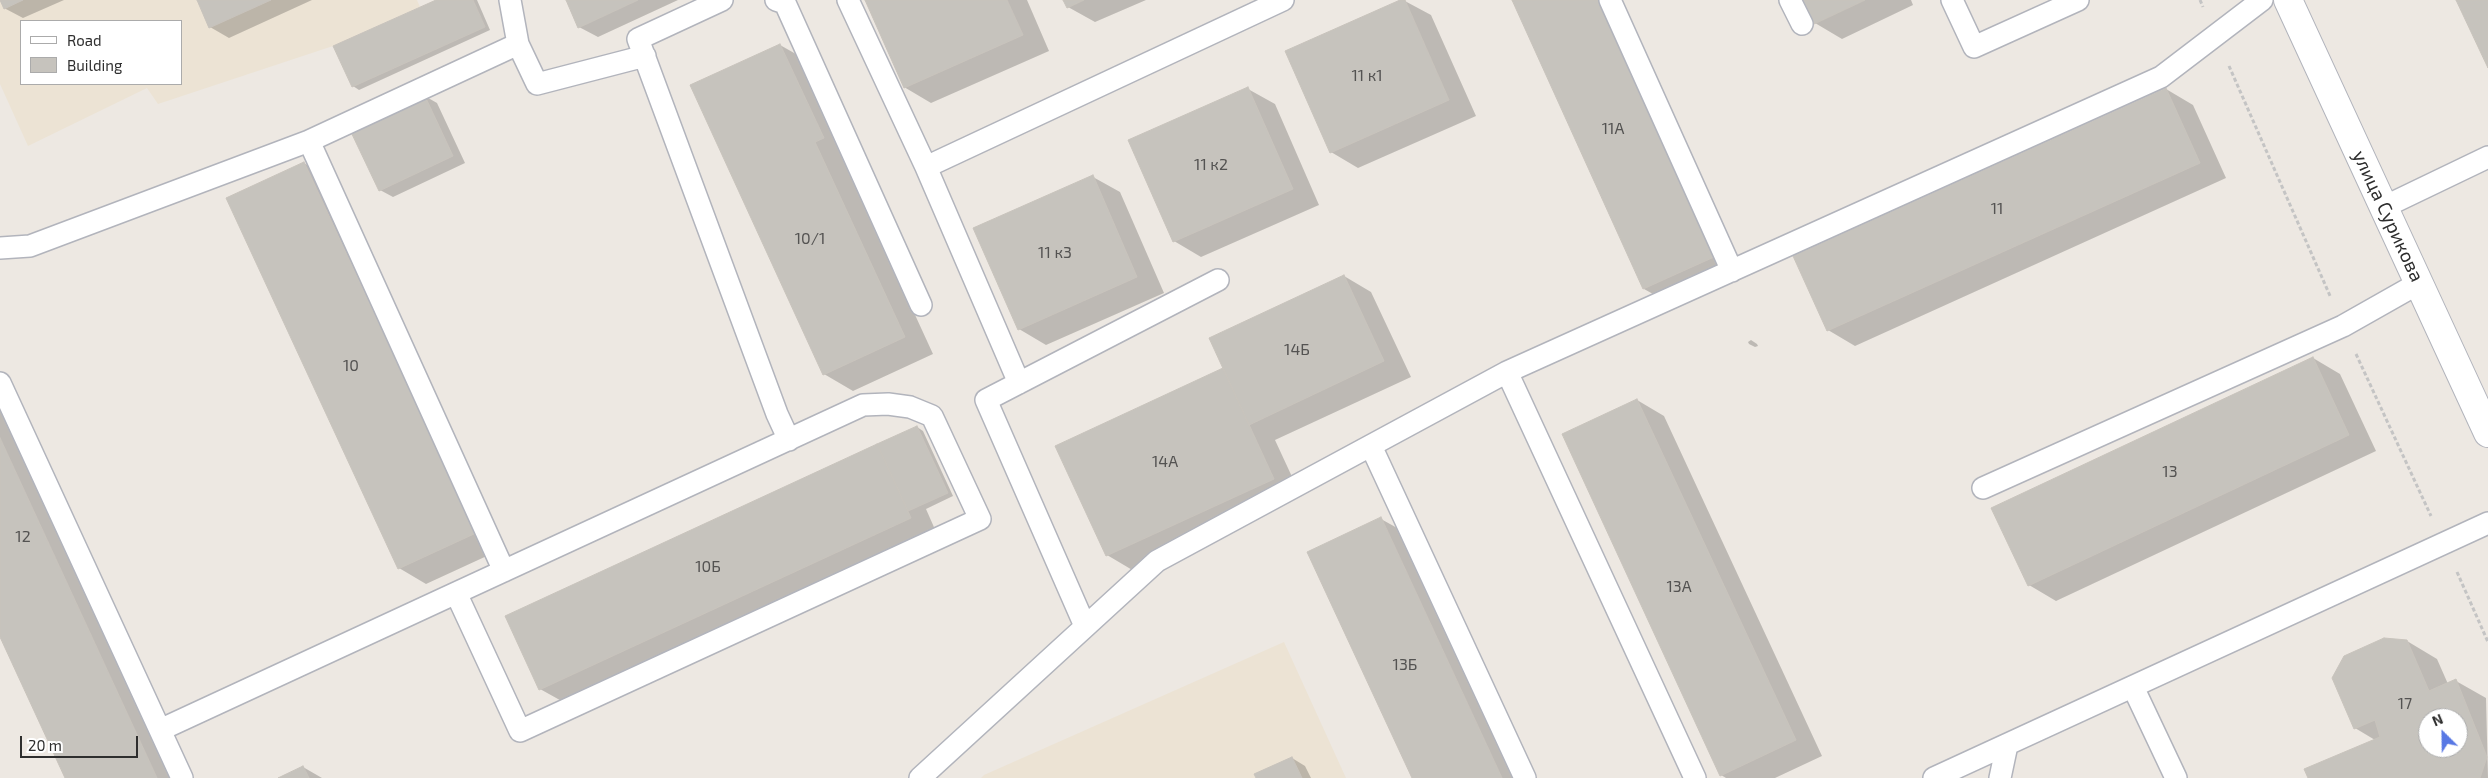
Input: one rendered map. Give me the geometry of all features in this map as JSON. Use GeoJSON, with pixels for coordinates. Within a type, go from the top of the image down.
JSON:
{"type":"FeatureCollection","features":[{"type":"Feature","properties":{"kind":"street","name":"улица Сурикова"},"geometry":{"type":"LineString","coordinates":[[2288,0],[2488,432]]}},
{"type":"Feature","properties":{"kind":"lane"},"geometry":{"type":"LineString","coordinates":[[510,0],[518,44],[537,84],[645,56]]}},
{"type":"Feature","properties":{"kind":"lane"},"geometry":{"type":"LineString","coordinates":[[722,0],[638,38],[777,414],[789,440]]}},
{"type":"Feature","properties":{"kind":"lane"},"geometry":{"type":"LineString","coordinates":[[776,0],[785,3],[921,305]]}},
{"type":"Feature","properties":{"kind":"lane"},"geometry":{"type":"LineString","coordinates":[[848,0],[926,167],[1019,383]]}},
{"type":"Feature","properties":{"kind":"lane"},"geometry":{"type":"LineString","coordinates":[[926,167],[1283,0]]}},
{"type":"Feature","properties":{"kind":"lane"},"geometry":{"type":"LineString","coordinates":[[1610,0],[1732,271]]}},
{"type":"Feature","properties":{"kind":"lane"},"geometry":{"type":"LineString","coordinates":[[1790,0],[1802,24]]}},
{"type":"Feature","properties":{"kind":"lane"},"geometry":{"type":"LineString","coordinates":[[1952,0],[1974,47],[2078,0]]}},
{"type":"Feature","properties":{"kind":"lane"},"geometry":{"type":"LineString","coordinates":[[920,778],[1157,560],[1507,372],[2161,77],[2262,0]]}},
{"type":"Feature","properties":{"kind":"lane"},"geometry":{"type":"LineString","coordinates":[[0,248],[30,246],[309,141],[518,44]]}},
{"type":"Feature","properties":{"kind":"lane"},"geometry":{"type":"LineString","coordinates":[[309,141],[504,571]]}},
{"type":"Feature","properties":{"kind":"lane"},"geometry":{"type":"LineString","coordinates":[[2384,207],[2488,157]]}},
{"type":"Feature","properties":{"kind":"lane"},"geometry":{"type":"LineString","coordinates":[[1086,626],[986,400],[1218,280]]}},
{"type":"Feature","properties":{"kind":"lane"},"geometry":{"type":"LineString","coordinates":[[1983,488],[2343,326],[2419,283]]}},
{"type":"Feature","properties":{"kind":"lane"},"geometry":{"type":"LineString","coordinates":[[1507,372],[1696,778]]}},
{"type":"Feature","properties":{"kind":"lane"},"geometry":{"type":"LineString","coordinates":[[0,383],[182,778]]}},
{"type":"Feature","properties":{"kind":"lane"},"geometry":{"type":"LineString","coordinates":[[160,730],[456,593],[789,440],[863,405],[888,404],[910,407],[932,416],[980,519],[520,731],[456,593]]}},
{"type":"Feature","properties":{"kind":"lane"},"geometry":{"type":"LineString","coordinates":[[1371,446],[1525,778]]}},
{"type":"Feature","properties":{"kind":"lane"},"geometry":{"type":"LineString","coordinates":[[1934,778],[2488,523]]}},
{"type":"Feature","properties":{"kind":"lane"},"geometry":{"type":"LineString","coordinates":[[2133,687],[2176,778]]}},
{"type":"Feature","properties":{"kind":"lane"},"geometry":{"type":"LineString","coordinates":[[2000,778],[2007,745]]}},
{"type":"Feature","properties":{"kind":"shaded area"},"geometry":{"type":"Polygon","coordinates":[[[0,0],[417,0],[420,7],[333,46],[158,104],[147,88],[28,146],[0,84],[0,0]]]}},
{"type":"Feature","properties":{"kind":"shaded area"},"geometry":{"type":"Polygon","coordinates":[[[1284,642],[1346,778],[981,778],[984,775],[1284,642]]]}},
{"type":"Feature","properties":{"kind":"building"},"geometry":{"type":"Polygon","coordinates":[[[0,0],[23,0],[4,9],[0,0]]]}},
{"type":"Feature","properties":{"kind":"building"},"geometry":{"type":"Polygon","coordinates":[[[197,0],[271,0],[209,28],[197,0]]]}},
{"type":"Feature","properties":{"kind":"building"},"geometry":{"type":"Polygon","coordinates":[[[436,0],[473,0],[485,27],[352,87],[333,46],[436,0]]]}},
{"type":"Feature","properties":{"kind":"building"},"geometry":{"type":"Polygon","coordinates":[[[566,0],[638,0],[578,28],[566,0]]]}},
{"type":"Feature","properties":{"kind":"building"},"geometry":{"type":"Polygon","coordinates":[[[865,0],[1007,0],[1023,35],[904,88],[865,0]]]}},
{"type":"Feature","properties":{"kind":"building"},"geometry":{"type":"Polygon","coordinates":[[[1063,0],[1084,0],[1067,8],[1063,0]]]}},
{"type":"Feature","properties":{"kind":"building"},"geometry":{"type":"Polygon","coordinates":[[[1400,0],[1405,0],[1449,100],[1330,153],[1285,51],[1400,0]]]}},
{"type":"Feature","properties":{"kind":"building"},"geometry":{"type":"Polygon","coordinates":[[[1512,0],[1598,0],[1714,257],[1643,289],[1512,0]]]}},
{"type":"Feature","properties":{"kind":"building"},"geometry":{"type":"Polygon","coordinates":[[[1803,0],[1865,0],[1814,24],[1803,0]]]}},
{"type":"Feature","properties":{"kind":"building"},"geometry":{"type":"Polygon","coordinates":[[[2456,0],[2488,0],[2488,68],[2456,0]]]}},
{"type":"Feature","properties":{"kind":"building"},"geometry":{"type":"Polygon","coordinates":[[[780,44],[824,138],[815,142],[905,337],[823,375],[690,85],[780,44]]]}},
{"type":"Feature","properties":{"kind":"building"},"geometry":{"type":"Polygon","coordinates":[[[1248,87],[1293,189],[1173,242],[1128,140],[1248,87]]]}},
{"type":"Feature","properties":{"kind":"building"},"geometry":{"type":"Polygon","coordinates":[[[2166,88],[2200,163],[1827,331],[1793,256],[2166,88]]]}},
{"type":"Feature","properties":{"kind":"building"},"geometry":{"type":"Polygon","coordinates":[[[424,94],[453,156],[379,191],[350,130],[424,94]]]}},
{"type":"Feature","properties":{"kind":"building"},"geometry":{"type":"Polygon","coordinates":[[[304,162],[476,533],[398,569],[226,198],[304,162]]]}},
{"type":"Feature","properties":{"kind":"building"},"geometry":{"type":"Polygon","coordinates":[[[1093,175],[1137,277],[1018,330],[973,228],[1093,175]]]}},
{"type":"Feature","properties":{"kind":"building"},"geometry":{"type":"Polygon","coordinates":[[[1344,275],[1384,361],[1249,425],[1209,338],[1344,275]]]}},
{"type":"Feature","properties":{"kind":"building"},"geometry":{"type":"Polygon","coordinates":[[[2313,357],[2349,435],[2028,586],[1991,508],[2313,357]]]}},
{"type":"Feature","properties":{"kind":"building"},"geometry":{"type":"Polygon","coordinates":[[[1223,368],[1274,479],[1106,556],[1055,446],[1223,368]]]}},
{"type":"Feature","properties":{"kind":"building"},"geometry":{"type":"Polygon","coordinates":[[[1637,399],[1796,740],[1720,776],[1562,434],[1637,399]]]}},
{"type":"Feature","properties":{"kind":"building"},"geometry":{"type":"Polygon","coordinates":[[[917,426],[948,493],[908,511],[877,444],[917,426]]]}},
{"type":"Feature","properties":{"kind":"building"},"geometry":{"type":"Polygon","coordinates":[[[0,438],[157,778],[65,778],[0,637],[0,438]]]}},
{"type":"Feature","properties":{"kind":"building"},"geometry":{"type":"Polygon","coordinates":[[[877,444],[911,518],[539,690],[505,616],[877,444]]]}},
{"type":"Feature","properties":{"kind":"building"},"geometry":{"type":"Polygon","coordinates":[[[1381,517],[1502,778],[1412,778],[1307,552],[1381,517]]]}},
{"type":"Feature","properties":{"kind":"building"},"geometry":{"type":"Polygon","coordinates":[[[2384,638],[2407,640],[2429,691],[2456,679],[2468,708],[2418,708],[2418,758],[2468,758],[2468,709],[2487,757],[2480,778],[2308,778],[2304,769],[2380,737],[2375,720],[2354,729],[2332,678],[2344,656],[2384,638]]]}},
{"type":"Feature","properties":{"kind":"building"},"geometry":{"type":"Polygon","coordinates":[[[1292,757],[1302,778],[1256,778],[1254,774],[1292,757]]]}},
{"type":"Feature","properties":{"kind":"building"},"geometry":{"type":"Polygon","coordinates":[[[303,766],[309,778],[278,778],[303,766]]]}}]}
